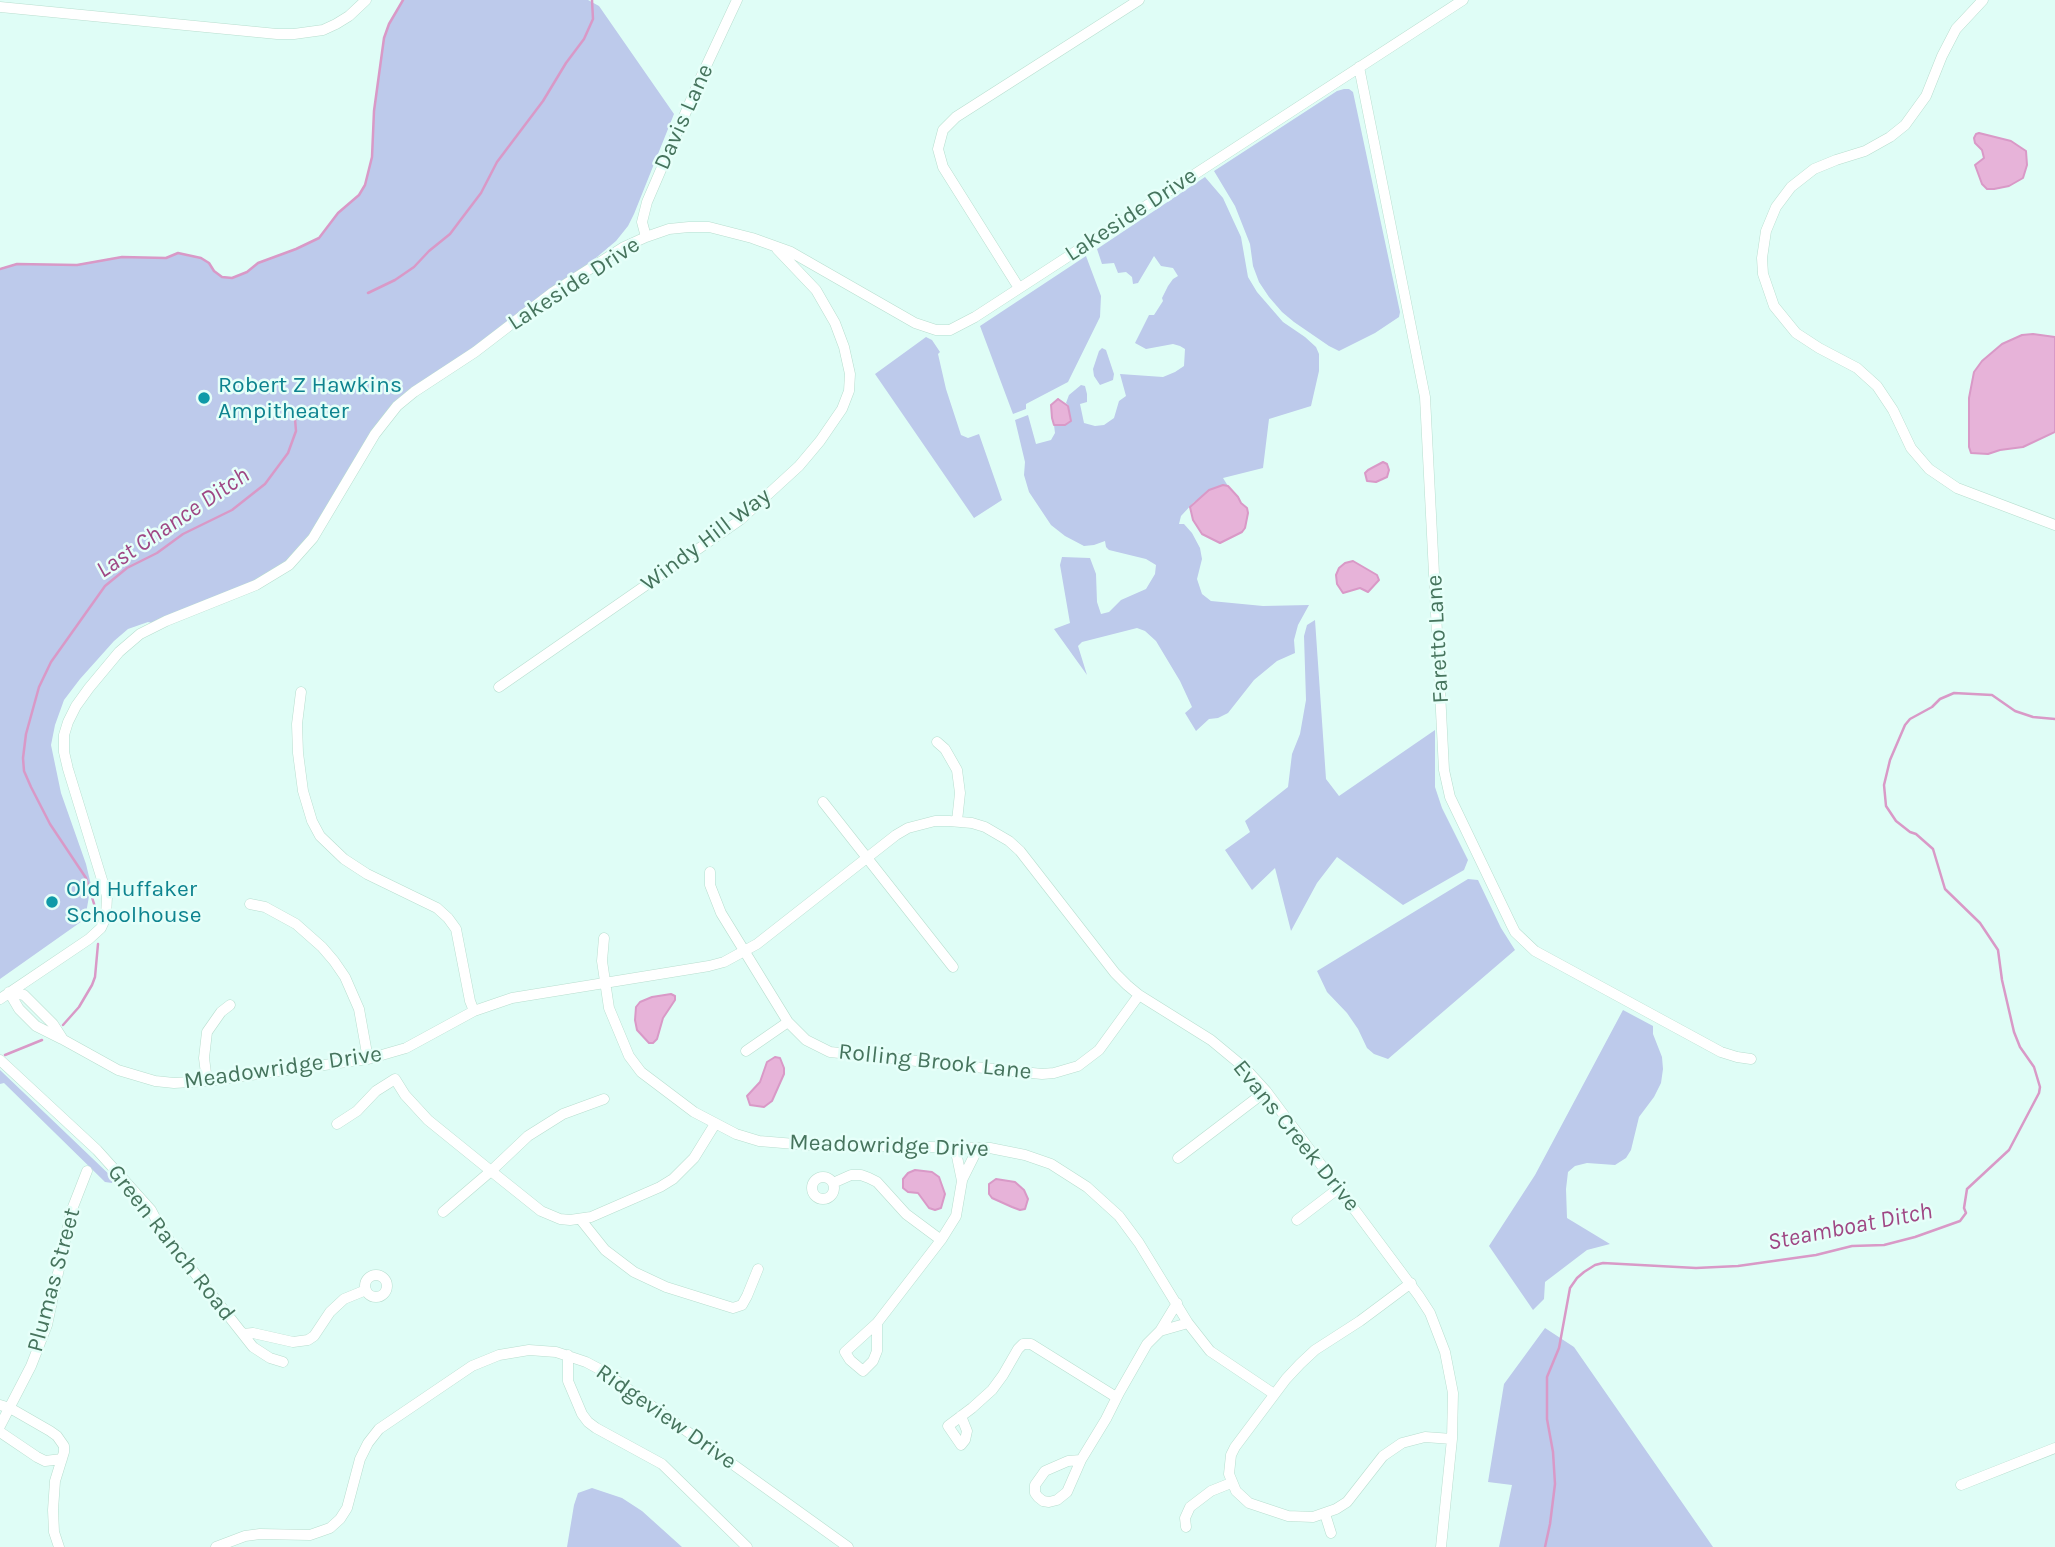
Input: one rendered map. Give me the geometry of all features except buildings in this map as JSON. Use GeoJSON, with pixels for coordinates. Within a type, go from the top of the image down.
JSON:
{"type":"FeatureCollection","features":[{"type":"Feature","properties":{"kind":"street"},"geometry":{"type":"LineString","coordinates":[[0,7],[294,34],[323,30],[336,24],[366,0]]}},
{"type":"Feature","properties":{"kind":"street","name":"Davis Lane"},"geometry":{"type":"LineString","coordinates":[[646,237],[642,222],[648,202],[696,87],[737,0]]}},
{"type":"Feature","properties":{"kind":"street"},"geometry":{"type":"LineString","coordinates":[[1019,288],[943,167],[939,149],[943,130],[956,117],[1139,0]]}},
{"type":"Feature","properties":{"kind":"street","name":"Lakeside Drive"},"geometry":{"type":"LineString","coordinates":[[5,996],[89,939],[101,928],[106,917],[105,890],[68,769],[64,743],[66,727],[72,713],[101,673],[127,645],[148,630],[256,585],[289,565],[313,538],[372,439],[397,406],[559,289],[624,247],[646,237],[669,229],[699,226],[729,231],[774,245],[805,259],[904,318],[923,327],[950,330],[965,323],[1463,0]]}},
{"type":"Feature","properties":{"kind":"street"},"geometry":{"type":"LineString","coordinates":[[1983,0],[1956,29],[1926,96],[1905,125],[1890,138],[1866,151],[1836,159],[1814,169],[1791,187],[1781,200],[1766,231],[1762,258],[1768,291],[1780,314],[1807,341],[1846,361],[1867,376],[1885,397],[1911,448],[1929,469],[1957,488],[2055,525]]}},
{"type":"Feature","properties":{"kind":"street","name":"Faretto Lane"},"geometry":{"type":"LineString","coordinates":[[1359,67],[1426,397],[1444,770],[1450,797],[1515,932],[1529,946],[1547,959],[1721,1052],[1751,1059]]}},
{"type":"Feature","properties":{"kind":"street","name":"Windy Hill Way"},"geometry":{"type":"LineString","coordinates":[[499,687],[740,520],[799,466],[842,409],[849,391],[850,374],[835,323],[816,290],[774,245]]}},
{"type":"Feature","properties":{"kind":"street"},"geometry":{"type":"LineString","coordinates":[[301,692],[298,753],[303,791],[312,821],[320,836],[344,859],[367,874],[437,908],[448,918],[456,929],[474,1011]]}},
{"type":"Feature","properties":{"kind":"street"},"geometry":{"type":"LineString","coordinates":[[937,742],[945,749],[957,771],[960,793],[957,821]]}},
{"type":"Feature","properties":{"kind":"street"},"geometry":{"type":"LineString","coordinates":[[823,802],[953,967]]}},
{"type":"Feature","properties":{"kind":"street","name":"Evans Creek Drive"},"geometry":{"type":"LineString","coordinates":[[601,984],[709,966],[745,952],[908,828],[935,821],[957,821],[985,827],[1009,841],[1020,851],[1115,973],[1139,995],[1211,1040],[1246,1069],[1266,1091],[1411,1283],[1430,1313],[1445,1352],[1453,1393],[1452,1439],[1441,1547]]}},
{"type":"Feature","properties":{"kind":"street","name":"Rolling Brook Lane"},"geometry":{"type":"LineString","coordinates":[[710,872],[710,885],[721,913],[788,1022],[817,1047],[842,1055],[1054,1073],[1078,1066],[1099,1050],[1139,995]]}},
{"type":"Feature","properties":{"kind":"street"},"geometry":{"type":"LineString","coordinates":[[250,904],[265,907],[296,924],[334,961],[345,977],[359,1009],[368,1059]]}},
{"type":"Feature","properties":{"kind":"street"},"geometry":{"type":"LineString","coordinates":[[601,984],[604,938]]}},
{"type":"Feature","properties":{"kind":"street","name":"Meadowridge Drive"},"geometry":{"type":"LineString","coordinates":[[5,996],[24,995],[53,1024],[62,1039],[100,1062],[125,1073],[174,1083],[368,1059],[406,1048],[474,1011],[512,998],[601,984],[629,1056],[641,1072],[694,1112],[736,1134],[783,1144],[978,1148],[1007,1151],[1051,1164],[1087,1187],[1125,1223],[1188,1323],[1210,1351],[1274,1395]]}},
{"type":"Feature","properties":{"kind":"street"},"geometry":{"type":"LineString","coordinates":[[206,1081],[204,1058],[207,1031],[221,1012],[230,1005]]}},
{"type":"Feature","properties":{"kind":"street"},"geometry":{"type":"LineString","coordinates":[[746,1051],[788,1022]]}},
{"type":"Feature","properties":{"kind":"street","name":"Green Ranch Road"},"geometry":{"type":"LineString","coordinates":[[0,1060],[97,1150],[145,1203],[171,1243],[253,1347],[261,1354],[283,1362]]}},
{"type":"Feature","properties":{"kind":"street"},"geometry":{"type":"LineString","coordinates":[[337,1124],[357,1111],[376,1091],[395,1079],[405,1095],[428,1120],[550,1216],[580,1220],[673,1179],[694,1158],[715,1124]]}},
{"type":"Feature","properties":{"kind":"street"},"geometry":{"type":"LineString","coordinates":[[1178,1158],[1266,1091]]}},
{"type":"Feature","properties":{"kind":"street"},"geometry":{"type":"LineString","coordinates":[[443,1212],[512,1149],[544,1125],[563,1114],[604,1099]]}},
{"type":"Feature","properties":{"kind":"street"},"geometry":{"type":"LineString","coordinates":[[955,1147],[962,1181]]}},
{"type":"Feature","properties":{"kind":"street"},"geometry":{"type":"LineString","coordinates":[[877,1323],[877,1351],[873,1361],[863,1371],[845,1352],[877,1323],[941,1240],[956,1216],[962,1181],[978,1148]]}},
{"type":"Feature","properties":{"kind":"street","name":"Plumas Street"},"geometry":{"type":"LineString","coordinates":[[0,1426],[5,1406],[31,1366],[47,1325],[71,1212],[87,1171]]}},
{"type":"Feature","properties":{"kind":"street"},"geometry":{"type":"LineString","coordinates":[[833,1183],[851,1175],[861,1175],[877,1182],[906,1214],[941,1240]]}},
{"type":"Feature","properties":{"kind":"street"},"geometry":{"type":"LineString","coordinates":[[1297,1220],[1339,1188]]}},
{"type":"Feature","properties":{"kind":"street"},"geometry":{"type":"LineString","coordinates":[[580,1220],[605,1250],[634,1272],[666,1287],[733,1308],[742,1305],[758,1269]]}},
{"type":"Feature","properties":{"kind":"street"},"geometry":{"type":"LineString","coordinates":[[1411,1283],[1315,1350],[1300,1364],[1235,1447],[1229,1465],[1231,1483],[1242,1498],[1256,1507],[1301,1518],[1325,1514],[1347,1502],[1384,1456],[1402,1443],[1425,1437],[1452,1439]]}},
{"type":"Feature","properties":{"kind":"street"},"geometry":{"type":"LineString","coordinates":[[243,1334],[253,1333],[293,1342],[308,1340],[337,1305],[351,1295],[366,1290]]}},
{"type":"Feature","properties":{"kind":"street"},"geometry":{"type":"LineString","coordinates":[[1081,1460],[1068,1461],[1045,1471],[1035,1485],[1038,1497],[1049,1502],[1057,1500],[1067,1492],[1081,1460],[1116,1397],[1147,1344],[1160,1331],[1177,1303]]}},
{"type":"Feature","properties":{"kind":"street"},"geometry":{"type":"LineString","coordinates":[[1160,1331],[1188,1323]]}},
{"type":"Feature","properties":{"kind":"street"},"geometry":{"type":"LineString","coordinates":[[961,1416],[992,1390],[1018,1349],[1031,1344],[1116,1397]]}},
{"type":"Feature","properties":{"kind":"street","name":"Ridgeview Drive"},"geometry":{"type":"LineString","coordinates":[[216,1547],[245,1536],[310,1535],[330,1528],[347,1508],[363,1451],[375,1434],[391,1420],[464,1371],[508,1352],[529,1350],[548,1350],[568,1355],[586,1362],[614,1379],[848,1547]]}},
{"type":"Feature","properties":{"kind":"street"},"geometry":{"type":"LineString","coordinates":[[568,1355],[568,1381],[588,1422],[662,1464],[747,1547]]}},
{"type":"Feature","properties":{"kind":"street"},"geometry":{"type":"LineString","coordinates":[[5,1406],[57,1436],[64,1446],[55,1481],[52,1510],[54,1532],[59,1547]]}},
{"type":"Feature","properties":{"kind":"street"},"geometry":{"type":"LineString","coordinates":[[0,1432],[45,1461],[62,1459]]}},
{"type":"Feature","properties":{"kind":"street"},"geometry":{"type":"LineString","coordinates":[[1961,1485],[2055,1448]]}},
{"type":"Feature","properties":{"kind":"street"},"geometry":{"type":"LineString","coordinates":[[1186,1527],[1185,1518],[1190,1507],[1211,1491],[1231,1483]]}},
{"type":"Feature","properties":{"kind":"street"},"geometry":{"type":"LineString","coordinates":[[1325,1514],[1331,1533]]}},
{"type":"Feature","properties":{"kind":"shaded area"},"geometry":{"type":"Polygon","coordinates":[[[403,0],[588,0],[599,6],[674,114],[634,214],[616,241],[578,273],[390,408],[320,526],[283,568],[156,624],[148,622],[128,629],[80,679],[64,700],[51,745],[61,793],[91,885],[85,919],[0,979],[0,269],[17,264],[77,265],[122,257],[166,257],[178,253],[201,258],[222,277],[232,278],[247,272],[258,263],[319,238],[365,185],[372,157],[374,111],[384,38],[403,0]]]}},
{"type":"Feature","properties":{"kind":"shaded area"},"geometry":{"type":"Polygon","coordinates":[[[1344,89],[1353,92],[1400,312],[1399,317],[1375,333],[1339,351],[1294,322],[1269,297],[1253,266],[1250,244],[1235,206],[1214,171],[1344,89]]]}},
{"type":"Feature","properties":{"kind":"shaded area"},"geometry":{"type":"Polygon","coordinates":[[[1979,133],[2011,141],[2026,151],[2027,165],[2023,178],[2009,186],[1994,189],[1987,189],[1982,184],[1975,165],[1984,158],[1974,138],[1979,133]]]}},
{"type":"Feature","properties":{"kind":"shaded area"},"geometry":{"type":"Polygon","coordinates":[[[1205,177],[1223,198],[1241,237],[1248,277],[1257,292],[1283,322],[1316,347],[1319,354],[1319,371],[1311,406],[1269,419],[1263,468],[1223,478],[1228,486],[1223,485],[1194,502],[1181,516],[1179,524],[1184,524],[1192,533],[1200,548],[1202,559],[1197,579],[1202,594],[1211,601],[1263,606],[1309,605],[1298,625],[1294,640],[1295,653],[1277,661],[1254,680],[1228,713],[1209,719],[1196,731],[1185,713],[1192,707],[1180,681],[1156,641],[1145,631],[1137,628],[1082,642],[1078,646],[1087,675],[1054,629],[1070,623],[1060,565],[1062,557],[1090,558],[1096,574],[1097,602],[1101,614],[1109,612],[1121,600],[1146,589],[1155,574],[1156,565],[1146,559],[1109,550],[1105,541],[1084,546],[1051,525],[1029,492],[1015,420],[1028,415],[1036,444],[1051,440],[1055,433],[1054,425],[1065,425],[1069,395],[1081,385],[1085,386],[1087,394],[1087,402],[1080,404],[1084,423],[1104,425],[1114,418],[1119,401],[1126,396],[1120,374],[1163,377],[1184,366],[1185,349],[1180,346],[1173,344],[1146,349],[1135,343],[1149,315],[1154,315],[1168,286],[1178,276],[1173,268],[1161,266],[1154,256],[1138,283],[1133,284],[1132,277],[1126,272],[1118,273],[1114,263],[1102,264],[1097,249],[1205,177]]]}},
{"type":"Feature","properties":{"kind":"shaded area"},"geometry":{"type":"Polygon","coordinates":[[[1086,256],[1101,296],[1100,317],[1068,382],[1026,404],[1026,409],[1013,414],[980,326],[1086,256]]]}},
{"type":"Feature","properties":{"kind":"shaded area"},"geometry":{"type":"Polygon","coordinates":[[[2022,335],[2055,337],[2055,432],[2023,447],[1988,454],[1971,453],[1969,398],[1974,372],[1982,361],[2002,344],[2022,335]]]}},
{"type":"Feature","properties":{"kind":"shaded area"},"geometry":{"type":"Polygon","coordinates":[[[926,337],[932,340],[940,352],[938,354],[946,389],[961,435],[968,438],[979,434],[1002,500],[974,518],[875,374],[926,337]]]}},
{"type":"Feature","properties":{"kind":"shaded area"},"geometry":{"type":"Polygon","coordinates":[[[1102,348],[1106,350],[1114,374],[1113,380],[1100,385],[1093,369],[1102,348]]]}},
{"type":"Feature","properties":{"kind":"shaded area"},"geometry":{"type":"Polygon","coordinates":[[[1058,399],[1068,406],[1071,421],[1065,425],[1054,425],[1052,418],[1051,405],[1058,399]]]}},
{"type":"Feature","properties":{"kind":"shaded area"},"geometry":{"type":"Polygon","coordinates":[[[1383,462],[1389,470],[1387,477],[1376,482],[1367,481],[1365,473],[1383,462]]]}},
{"type":"Feature","properties":{"kind":"shaded area"},"geometry":{"type":"Polygon","coordinates":[[[1228,486],[1238,497],[1248,513],[1242,532],[1220,543],[1202,534],[1193,520],[1190,507],[1209,490],[1228,486]]]}},
{"type":"Feature","properties":{"kind":"shaded area"},"geometry":{"type":"Polygon","coordinates":[[[1353,561],[1377,575],[1379,580],[1368,592],[1360,588],[1343,593],[1337,584],[1336,575],[1339,568],[1353,561]]]}},
{"type":"Feature","properties":{"kind":"shaded area"},"geometry":{"type":"Polygon","coordinates":[[[1315,620],[1326,779],[1339,796],[1435,730],[1435,787],[1442,808],[1468,860],[1464,870],[1403,905],[1337,857],[1317,883],[1291,931],[1275,868],[1252,890],[1225,850],[1250,832],[1245,821],[1288,787],[1292,754],[1300,734],[1306,700],[1304,636],[1307,625],[1315,620]]]}},
{"type":"Feature","properties":{"kind":"shaded area"},"geometry":{"type":"Polygon","coordinates":[[[1468,879],[1478,880],[1515,950],[1388,1059],[1374,1054],[1367,1048],[1347,1013],[1327,992],[1317,971],[1468,879]]]}},
{"type":"Feature","properties":{"kind":"shaded area"},"geometry":{"type":"Polygon","coordinates":[[[671,994],[675,996],[675,1000],[663,1018],[657,1039],[649,1043],[637,1030],[636,1007],[640,1002],[652,997],[671,994]]]}},
{"type":"Feature","properties":{"kind":"shaded area"},"geometry":{"type":"Polygon","coordinates":[[[1623,1010],[1653,1026],[1653,1034],[1662,1057],[1661,1083],[1639,1117],[1631,1150],[1626,1158],[1615,1165],[1587,1163],[1575,1166],[1568,1172],[1567,1218],[1610,1244],[1587,1250],[1545,1282],[1544,1299],[1533,1310],[1489,1246],[1535,1175],[1623,1010]]]}},
{"type":"Feature","properties":{"kind":"shaded area"},"geometry":{"type":"Polygon","coordinates":[[[775,1057],[780,1058],[784,1074],[772,1101],[764,1107],[750,1105],[747,1096],[760,1082],[767,1062],[775,1057]]]}},
{"type":"Feature","properties":{"kind":"shaded area"},"geometry":{"type":"Polygon","coordinates":[[[0,1070],[114,1179],[112,1183],[105,1182],[4,1083],[0,1084],[0,1070]]]}},
{"type":"Feature","properties":{"kind":"shaded area"},"geometry":{"type":"Polygon","coordinates":[[[915,1170],[932,1172],[939,1177],[945,1194],[941,1208],[929,1208],[918,1193],[908,1192],[903,1188],[903,1179],[915,1170]]]}},
{"type":"Feature","properties":{"kind":"shaded area"},"geometry":{"type":"Polygon","coordinates":[[[996,1179],[1015,1182],[1024,1190],[1028,1199],[1025,1209],[1020,1210],[992,1198],[989,1184],[996,1179]]]}},
{"type":"Feature","properties":{"kind":"shaded area"},"geometry":{"type":"Polygon","coordinates":[[[1545,1328],[1574,1347],[1713,1547],[1499,1547],[1512,1485],[1488,1482],[1504,1384],[1545,1328]]]}},
{"type":"Feature","properties":{"kind":"shaded area"},"geometry":{"type":"Polygon","coordinates":[[[592,1488],[622,1498],[642,1511],[682,1547],[567,1547],[578,1493],[592,1488]]]}},
{"type":"Feature","properties":{"kind":"waterway"},"geometry":{"type":"LineString","coordinates":[[0,269],[17,264],[77,265],[122,257],[166,258],[178,253],[201,258],[222,277],[232,278],[247,272],[258,263],[319,238],[365,185],[372,157],[374,111],[384,38],[403,0]]}},
{"type":"Feature","properties":{"kind":"waterway","name":"Last Chance Ditch"},"geometry":{"type":"LineString","coordinates":[[368,293],[414,267],[450,234],[481,193],[497,162],[543,101],[584,39],[593,19],[592,0]]}},
{"type":"Feature","properties":{"kind":"waterway","name":"Last Chance Ditch"},"geometry":{"type":"LineString","coordinates":[[96,921],[95,907],[86,878],[50,824],[24,771],[26,734],[39,687],[51,662],[105,586],[127,568],[157,553],[183,534],[232,510],[265,484],[288,453],[296,431],[295,419]]}},
{"type":"Feature","properties":{"kind":"waterway","name":"Steamboat Ditch"},"geometry":{"type":"LineString","coordinates":[[1545,1547],[1555,1484],[1547,1419],[1547,1377],[1559,1348],[1570,1288],[1584,1272],[1603,1263],[1696,1268],[1738,1266],[1816,1255],[1852,1246],[1884,1245],[1915,1237],[1960,1221],[1966,1213],[1964,1208],[1967,1189],[2009,1150],[2040,1087],[2034,1067],[2020,1047],[2014,1032],[1998,950],[1980,923],[1945,889],[1933,849],[1896,821],[1886,806],[1884,785],[1890,760],[1905,725],[1940,699],[1954,693],[1992,695],[2015,711],[2033,717],[2055,719]]}},
{"type":"Feature","properties":{"kind":"waterway","name":"Last Chance Ditch"},"geometry":{"type":"LineString","coordinates":[[63,1025],[79,1007],[92,985],[98,944]]}},
{"type":"Feature","properties":{"kind":"waterway","name":"Last Chance Ditch"},"geometry":{"type":"LineString","coordinates":[[5,1055],[42,1040]]}},
{"type":"Feature","properties":{"kind":"place","name":"Robert Z Hawkins Ampitheater"},"geometry":{"type":"Point","coordinates":[204,398]}},
{"type":"Feature","properties":{"kind":"place","name":"Old Huffaker Schoolhouse"},"geometry":{"type":"Point","coordinates":[52,902]}}]}
